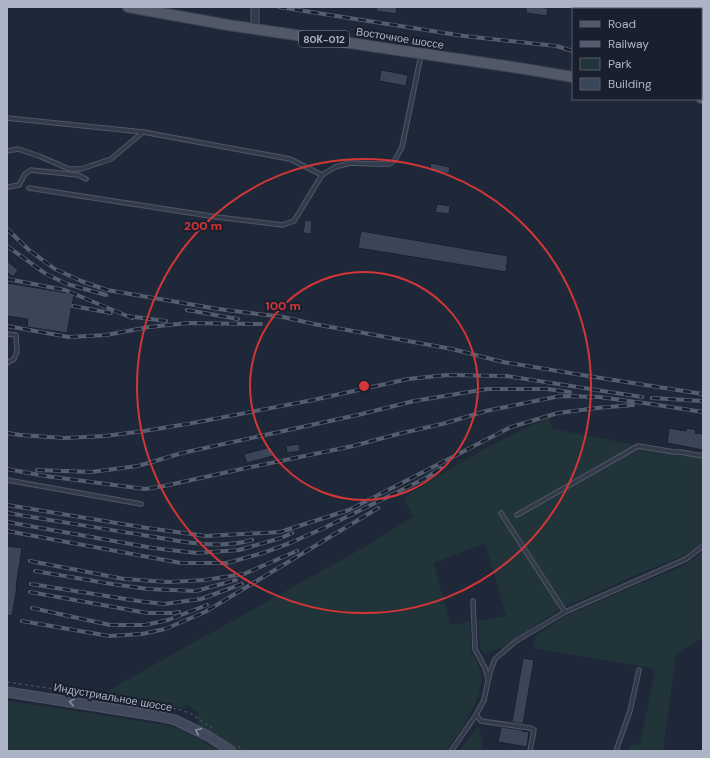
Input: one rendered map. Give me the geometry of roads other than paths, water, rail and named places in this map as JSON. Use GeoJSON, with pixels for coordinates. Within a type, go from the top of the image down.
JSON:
{"type":"FeatureCollection","features":[{"type":"Feature","properties":{"kind":"main road","name":"Восточное шоссе"},"geometry":{"type":"LineString","coordinates":[[128,7],[228,25],[572,77]]}},
{"type":"Feature","properties":{"kind":"main road","name":"Индустриальное шоссе"},"geometry":{"type":"LineString","coordinates":[[7,692],[175,720],[208,736],[231,751]]}},
{"type":"Feature","properties":{"kind":"street"},"geometry":{"type":"LineString","coordinates":[[255,7],[255,29]]}},
{"type":"Feature","properties":{"kind":"lane"},"geometry":{"type":"LineString","coordinates":[[29,188],[216,217],[283,225],[294,221],[322,175],[336,167],[350,163],[389,164],[396,160],[402,147],[421,54]]}},
{"type":"Feature","properties":{"kind":"lane"},"geometry":{"type":"LineString","coordinates":[[7,118],[143,132],[290,159],[322,175]]}},
{"type":"Feature","properties":{"kind":"lane"},"geometry":{"type":"LineString","coordinates":[[7,151],[18,149],[69,169],[81,169],[111,159],[143,132]]}},
{"type":"Feature","properties":{"kind":"lane"},"geometry":{"type":"LineString","coordinates":[[7,187],[19,185],[25,174],[31,170],[78,175],[86,178]]}},
{"type":"Feature","properties":{"kind":"lane"},"geometry":{"type":"LineString","coordinates":[[7,334],[16,335],[17,352],[14,359],[7,363]]}},
{"type":"Feature","properties":{"kind":"lane"},"geometry":{"type":"LineString","coordinates":[[517,516],[638,446],[703,456]]}},
{"type":"Feature","properties":{"kind":"lane"},"geometry":{"type":"LineString","coordinates":[[7,480],[141,504]]}},
{"type":"Feature","properties":{"kind":"lane"},"geometry":{"type":"LineString","coordinates":[[501,512],[565,612]]}},
{"type":"Feature","properties":{"kind":"lane"},"geometry":{"type":"LineString","coordinates":[[451,751],[476,715],[484,700],[490,672],[495,659],[516,641],[565,612],[686,559],[703,546]]}},
{"type":"Feature","properties":{"kind":"lane"},"geometry":{"type":"LineString","coordinates":[[473,601],[475,649],[485,668],[488,680]]}},
{"type":"Feature","properties":{"kind":"lane"},"geometry":{"type":"LineString","coordinates":[[616,751],[630,711],[639,670]]}},
{"type":"Feature","properties":{"kind":"lane"},"geometry":{"type":"LineString","coordinates":[[476,715],[481,721],[530,728],[534,730],[530,751]]}},
{"type":"Feature","properties":{"kind":"railway"},"geometry":{"type":"LineString","coordinates":[[279,7],[464,36],[556,46],[572,51]]}},
{"type":"Feature","properties":{"kind":"railway"},"geometry":{"type":"LineString","coordinates":[[7,229],[29,250],[55,269],[81,281],[107,290],[218,309],[283,317],[452,349],[503,362],[703,394]]}},
{"type":"Feature","properties":{"kind":"railway"},"geometry":{"type":"LineString","coordinates":[[7,246],[46,274],[67,284],[106,295]]}},
{"type":"Feature","properties":{"kind":"railway"},"geometry":{"type":"LineString","coordinates":[[7,279],[65,290],[132,318]]}},
{"type":"Feature","properties":{"kind":"railway"},"geometry":{"type":"LineString","coordinates":[[73,306],[111,313]]}},
{"type":"Feature","properties":{"kind":"railway"},"geometry":{"type":"LineString","coordinates":[[187,310],[238,319]]}},
{"type":"Feature","properties":{"kind":"railway"},"geometry":{"type":"LineString","coordinates":[[127,316],[166,321]]}},
{"type":"Feature","properties":{"kind":"railway"},"geometry":{"type":"LineString","coordinates":[[7,326],[69,337],[106,335],[149,327],[188,323],[261,324]]}},
{"type":"Feature","properties":{"kind":"railway"},"geometry":{"type":"LineString","coordinates":[[7,433],[64,438],[105,436],[144,431],[313,400],[408,379],[447,375],[506,376],[642,397]]}},
{"type":"Feature","properties":{"kind":"railway"},"geometry":{"type":"LineString","coordinates":[[37,470],[91,472],[138,466],[182,453],[362,414],[414,401],[487,389],[547,389],[570,392]]}},
{"type":"Feature","properties":{"kind":"railway"},"geometry":{"type":"LineString","coordinates":[[7,469],[45,476],[145,489],[353,446],[446,423],[486,411],[560,396],[599,397],[703,412]]}},
{"type":"Feature","properties":{"kind":"railway"},"geometry":{"type":"LineString","coordinates":[[652,398],[703,401]]}},
{"type":"Feature","properties":{"kind":"railway"},"geometry":{"type":"LineString","coordinates":[[7,505],[206,536],[280,532],[349,510],[511,427],[558,413],[633,405]]}},
{"type":"Feature","properties":{"kind":"railway"},"geometry":{"type":"LineString","coordinates":[[7,531],[181,563],[227,563],[263,553],[324,528],[426,478],[441,468]]}},
{"type":"Feature","properties":{"kind":"railway"},"geometry":{"type":"LineString","coordinates":[[22,621],[109,636],[142,634],[165,629],[205,612],[378,508]]}},
{"type":"Feature","properties":{"kind":"railway"},"geometry":{"type":"LineString","coordinates":[[7,513],[198,544],[239,543],[252,540]]}},
{"type":"Feature","properties":{"kind":"railway"},"geometry":{"type":"LineString","coordinates":[[7,522],[153,548],[197,553],[239,550],[281,538],[292,533]]}},
{"type":"Feature","properties":{"kind":"railway"},"geometry":{"type":"LineString","coordinates":[[30,561],[124,579],[168,582],[205,580],[244,574],[297,551]]}},
{"type":"Feature","properties":{"kind":"railway"},"geometry":{"type":"LineString","coordinates":[[35,571],[148,589],[196,591],[236,580]]}},
{"type":"Feature","properties":{"kind":"railway"},"geometry":{"type":"LineString","coordinates":[[31,584],[164,604],[201,599],[242,584]]}},
{"type":"Feature","properties":{"kind":"railway"},"geometry":{"type":"LineString","coordinates":[[30,592],[147,613],[179,612]]}},
{"type":"Feature","properties":{"kind":"railway"},"geometry":{"type":"LineString","coordinates":[[32,608],[110,625],[145,625],[168,620],[207,605]]}}]}
